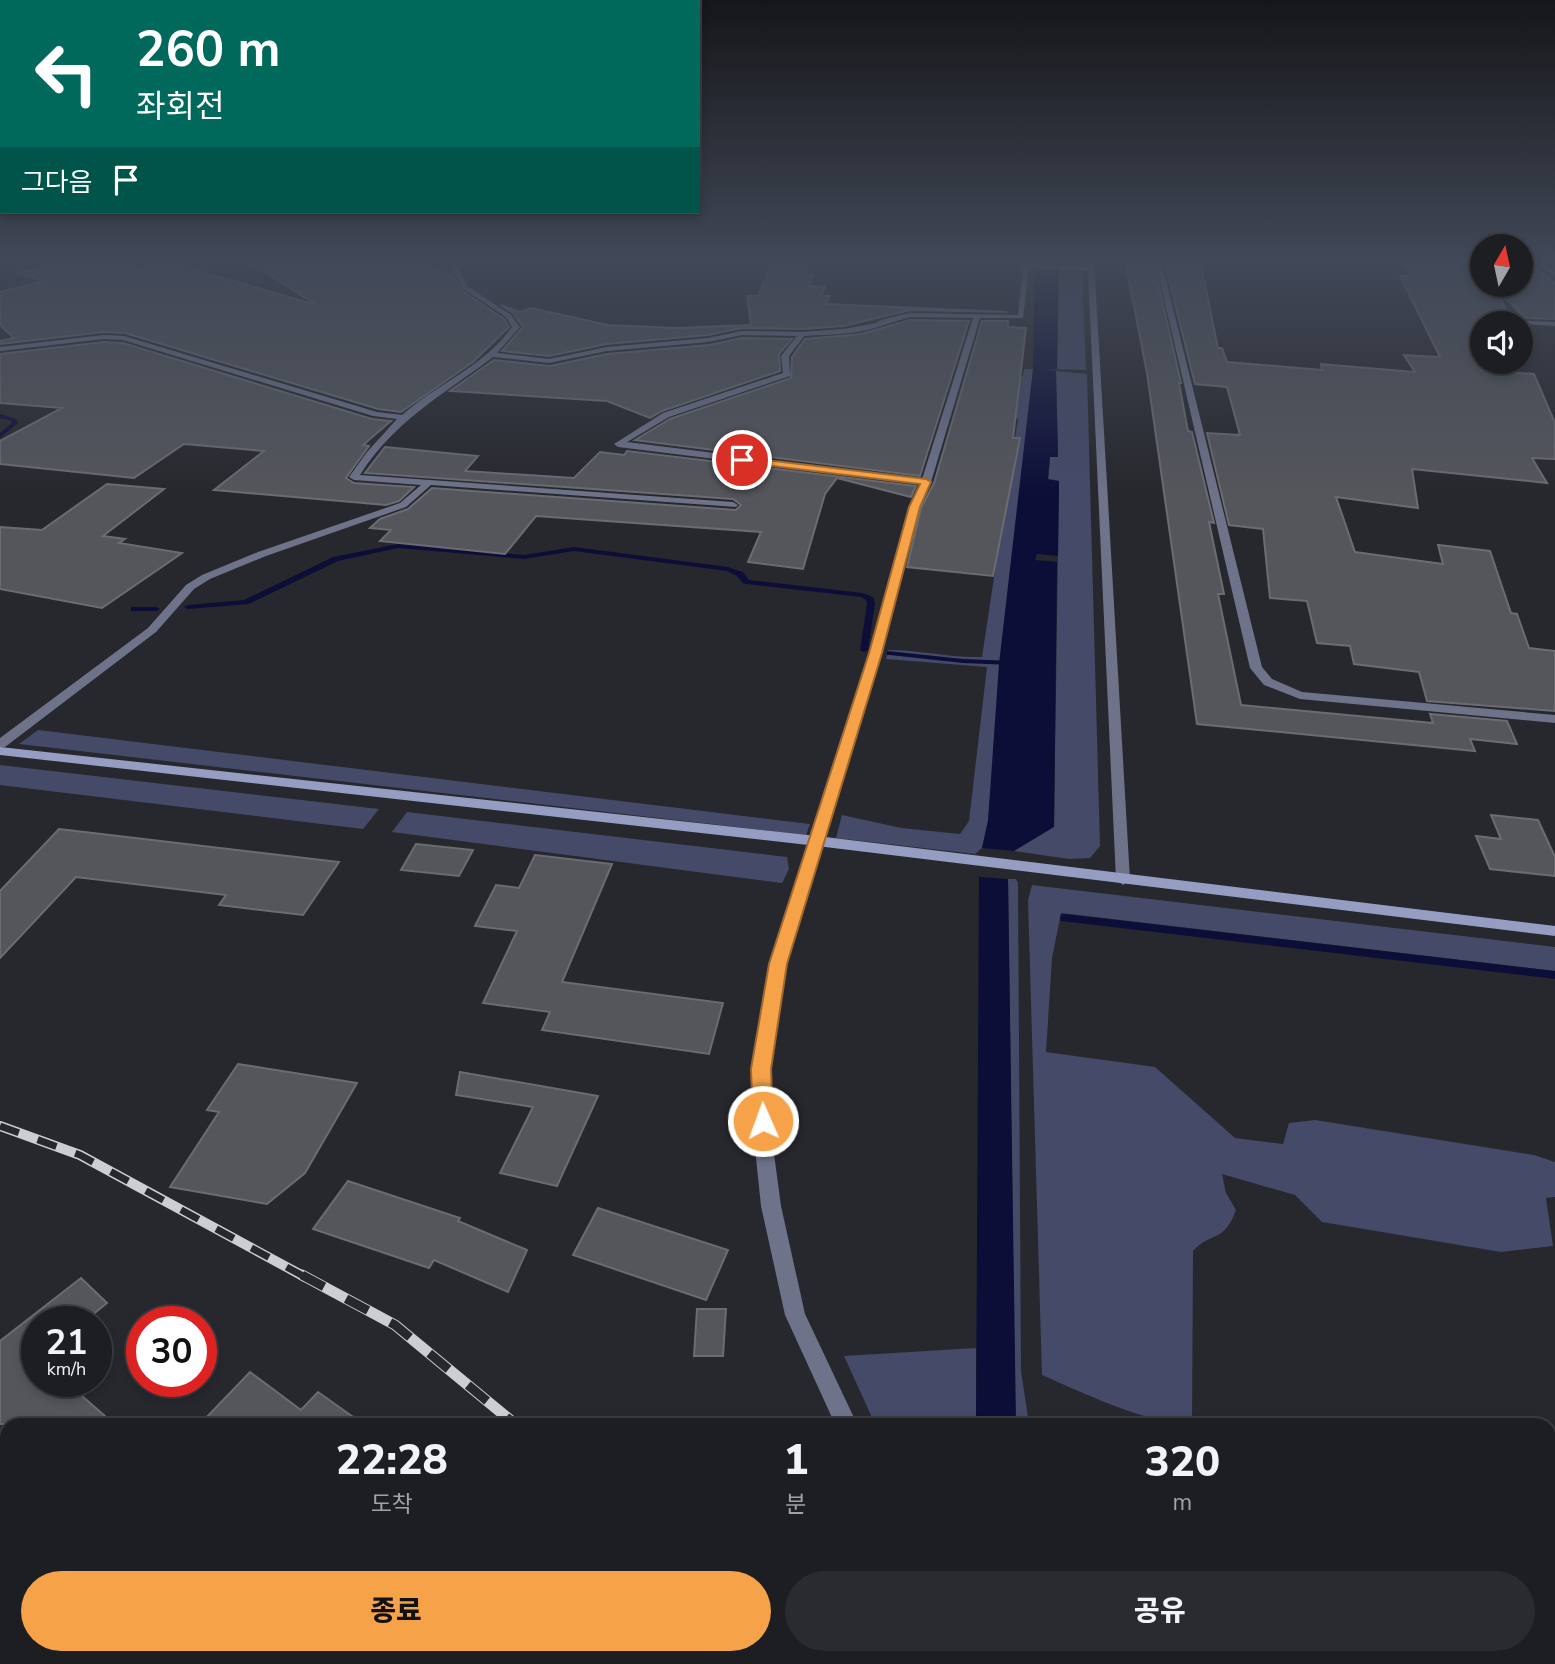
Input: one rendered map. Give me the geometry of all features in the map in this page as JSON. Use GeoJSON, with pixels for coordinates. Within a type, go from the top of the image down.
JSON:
{"type":"FeatureCollection","features":[{"type":"Feature","properties":{"kind":"main road"},"geometry":{"type":"LineString","coordinates":[[0,751],[817,841],[1555,931]]}},
{"type":"Feature","properties":{"kind":"street"},"geometry":{"type":"LineString","coordinates":[[0,349],[98,338]]}},
{"type":"Feature","properties":{"kind":"street"},"geometry":{"type":"LineString","coordinates":[[117,338],[376,414],[406,418]]}},
{"type":"Feature","properties":{"kind":"street"},"geometry":{"type":"LineString","coordinates":[[508,338],[490,354],[428,398],[370,451],[354,477],[733,505]]}},
{"type":"Feature","properties":{"kind":"street"},"geometry":{"type":"LineString","coordinates":[[490,354],[549,361],[607,349],[719,338]]}},
{"type":"Feature","properties":{"kind":"street"},"geometry":{"type":"LineString","coordinates":[[799,338],[785,356],[788,374],[666,415],[618,444],[926,482]]}},
{"type":"Feature","properties":{"kind":"street"},"geometry":{"type":"LineString","coordinates":[[843,1418],[795,1315],[771,1206],[763,1139],[761,1069],[778,964],[876,653],[914,507],[926,482],[971,338]]}},
{"type":"Feature","properties":{"kind":"street"},"geometry":{"type":"LineString","coordinates":[[1095,338],[1123,880]]}},
{"type":"Feature","properties":{"kind":"street"},"geometry":{"type":"LineString","coordinates":[[1176,338],[1256,668],[1268,682],[1300,695],[1555,719]]}},
{"type":"Feature","properties":{"kind":"street"},"geometry":{"type":"LineString","coordinates":[[0,744],[152,630],[190,587],[206,577],[262,554],[403,505],[430,482]]}},
{"type":"Feature","properties":{"kind":"shaded area"},"geometry":{"type":"Polygon","coordinates":[[[1034,338],[1058,338],[1057,369],[1044,369],[1056,371],[1058,457],[1050,457],[1048,479],[1059,481],[1058,556],[1037,554],[1035,560],[1057,562],[1054,827],[1014,851],[982,848],[988,821],[999,664],[1033,369],[1034,338]]]}},
{"type":"Feature","properties":{"kind":"shaded area"},"geometry":{"type":"Polygon","coordinates":[[[1057,338],[1085,338],[1086,370],[1057,369],[1057,338]]]}},
{"type":"Feature","properties":{"kind":"shaded area"},"geometry":{"type":"Polygon","coordinates":[[[1024,369],[1033,369],[988,821],[982,848],[975,854],[836,838],[842,815],[901,828],[960,834],[969,821],[987,667],[886,659],[888,650],[982,657],[1018,419],[1008,418],[1013,376],[1023,376],[1024,369]]]}},
{"type":"Feature","properties":{"kind":"shaded area"},"geometry":{"type":"Polygon","coordinates":[[[1056,371],[1087,374],[1100,846],[1090,858],[1069,859],[1014,851],[1054,826],[1059,481],[1048,480],[1050,457],[1058,457],[1056,371]]]}},
{"type":"Feature","properties":{"kind":"shaded area"},"geometry":{"type":"Polygon","coordinates":[[[38,730],[810,824],[806,835],[19,744],[38,730]]]}},
{"type":"Feature","properties":{"kind":"shaded area"},"geometry":{"type":"Polygon","coordinates":[[[0,765],[379,809],[363,829],[0,785],[0,765]]]}},
{"type":"Feature","properties":{"kind":"shaded area"},"geometry":{"type":"Polygon","coordinates":[[[407,812],[787,857],[789,869],[782,883],[392,832],[407,812]]]}},
{"type":"Feature","properties":{"kind":"shaded area"},"geometry":{"type":"Polygon","coordinates":[[[979,877],[1008,879],[1016,1418],[976,1418],[979,877]]]}},
{"type":"Feature","properties":{"kind":"shaded area"},"geometry":{"type":"Polygon","coordinates":[[[1008,879],[1016,879],[1018,883],[1021,1371],[1028,1418],[1016,1418],[1008,879]]]}},
{"type":"Feature","properties":{"kind":"shaded area"},"geometry":{"type":"Polygon","coordinates":[[[1032,885],[1555,947],[1555,971],[1061,913],[1052,958],[1046,1052],[1155,1067],[1235,1138],[1283,1144],[1289,1123],[1315,1120],[1534,1155],[1555,1162],[1555,1197],[1546,1198],[1553,1246],[1501,1252],[1322,1222],[1295,1195],[1222,1174],[1226,1193],[1236,1210],[1227,1228],[1193,1251],[1192,1418],[1153,1418],[1095,1398],[1042,1375],[1028,900],[1032,885]]]}},
{"type":"Feature","properties":{"kind":"shaded area"},"geometry":{"type":"Polygon","coordinates":[[[976,1348],[976,1418],[872,1418],[844,1356],[976,1348]]]}},
{"type":"Feature","properties":{"kind":"building"},"geometry":{"type":"Polygon","coordinates":[[[14,338],[55,338],[0,344],[0,341],[14,338]]]}},
{"type":"Feature","properties":{"kind":"building"},"geometry":{"type":"Polygon","coordinates":[[[140,338],[498,338],[473,362],[401,412],[378,409],[140,338]]]}},
{"type":"Feature","properties":{"kind":"building"},"geometry":{"type":"Polygon","coordinates":[[[514,338],[678,338],[607,344],[549,356],[502,351],[514,338]]]}},
{"type":"Feature","properties":{"kind":"building"},"geometry":{"type":"Polygon","coordinates":[[[742,338],[792,339],[779,354],[780,371],[662,411],[650,418],[607,401],[450,391],[494,360],[550,366],[607,354],[709,345],[742,338]]]}},
{"type":"Feature","properties":{"kind":"building"},"geometry":{"type":"Polygon","coordinates":[[[964,338],[920,476],[635,440],[670,419],[791,378],[792,357],[805,339],[964,338]]]}},
{"type":"Feature","properties":{"kind":"building"},"geometry":{"type":"Polygon","coordinates":[[[977,338],[1025,338],[1013,438],[1020,438],[993,576],[907,567],[921,508],[934,483],[977,338]]]}},
{"type":"Feature","properties":{"kind":"building"},"geometry":{"type":"Polygon","coordinates":[[[1140,338],[1171,338],[1188,431],[1192,432],[1214,523],[1209,522],[1224,594],[1218,594],[1241,705],[1433,723],[1430,714],[1507,721],[1517,744],[1470,739],[1475,751],[1197,724],[1140,338]]]}},
{"type":"Feature","properties":{"kind":"building"},"geometry":{"type":"Polygon","coordinates":[[[1183,338],[1216,338],[1218,348],[1222,348],[1227,362],[1322,370],[1321,364],[1415,372],[1404,355],[1440,357],[1430,338],[1470,338],[1470,374],[1534,374],[1555,423],[1555,459],[1532,458],[1547,483],[1412,469],[1418,508],[1336,497],[1355,552],[1443,564],[1438,545],[1490,551],[1511,613],[1517,614],[1529,648],[1555,651],[1555,711],[1427,701],[1419,672],[1354,664],[1350,646],[1317,643],[1307,601],[1270,598],[1263,529],[1229,525],[1207,433],[1240,435],[1227,387],[1195,384],[1183,338]]]}},
{"type":"Feature","properties":{"kind":"building"},"geometry":{"type":"Polygon","coordinates":[[[104,342],[123,343],[372,419],[391,421],[363,445],[369,446],[346,478],[354,483],[414,487],[399,501],[386,505],[214,490],[264,451],[184,444],[134,478],[0,464],[0,441],[62,408],[0,403],[0,354],[104,342]]]}},
{"type":"Feature","properties":{"kind":"building"},"geometry":{"type":"Polygon","coordinates":[[[385,447],[478,456],[465,471],[574,478],[600,452],[624,455],[627,451],[916,486],[911,497],[837,478],[825,494],[803,569],[748,562],[761,532],[536,516],[505,554],[380,541],[391,530],[370,528],[380,519],[408,509],[432,488],[736,510],[741,505],[733,499],[365,473],[385,447]]]}},
{"type":"Feature","properties":{"kind":"building"},"geometry":{"type":"Polygon","coordinates":[[[107,484],[164,489],[103,536],[125,539],[119,543],[182,553],[102,608],[0,589],[0,527],[42,530],[107,484]]]}},
{"type":"Feature","properties":{"kind":"building"},"geometry":{"type":"Polygon","coordinates":[[[1491,815],[1538,820],[1555,857],[1555,876],[1490,869],[1476,836],[1501,839],[1491,815]]]}},
{"type":"Feature","properties":{"kind":"building"},"geometry":{"type":"Polygon","coordinates":[[[59,829],[339,862],[303,915],[219,905],[226,895],[76,877],[0,958],[0,891],[59,829]]]}},
{"type":"Feature","properties":{"kind":"building"},"geometry":{"type":"Polygon","coordinates":[[[416,844],[473,850],[459,876],[401,870],[416,844]]]}},
{"type":"Feature","properties":{"kind":"building"},"geometry":{"type":"Polygon","coordinates":[[[535,855],[612,864],[562,982],[723,1003],[709,1054],[542,1030],[550,1012],[483,1003],[517,931],[475,926],[496,885],[519,888],[535,855]]]}},
{"type":"Feature","properties":{"kind":"building"},"geometry":{"type":"Polygon","coordinates":[[[238,1064],[357,1083],[305,1173],[267,1204],[170,1187],[219,1112],[207,1110],[238,1064]]]}},
{"type":"Feature","properties":{"kind":"building"},"geometry":{"type":"Polygon","coordinates":[[[460,1072],[598,1096],[557,1186],[500,1173],[533,1107],[456,1095],[460,1072]]]}},
{"type":"Feature","properties":{"kind":"building"},"geometry":{"type":"Polygon","coordinates":[[[348,1181],[460,1218],[458,1221],[527,1250],[508,1292],[434,1260],[429,1268],[313,1229],[348,1181]]]}},
{"type":"Feature","properties":{"kind":"building"},"geometry":{"type":"Polygon","coordinates":[[[598,1208],[728,1250],[706,1300],[573,1255],[598,1208]]]}},
{"type":"Feature","properties":{"kind":"building"},"geometry":{"type":"Polygon","coordinates":[[[81,1278],[107,1303],[103,1306],[45,1306],[81,1278]]]}},
{"type":"Feature","properties":{"kind":"building"},"geometry":{"type":"Polygon","coordinates":[[[697,1309],[726,1309],[723,1356],[694,1356],[697,1309]]]}},
{"type":"Feature","properties":{"kind":"building"},"geometry":{"type":"Polygon","coordinates":[[[21,1325],[21,1397],[83,1397],[107,1418],[0,1418],[0,1341],[21,1325]]]}},
{"type":"Feature","properties":{"kind":"building"},"geometry":{"type":"Polygon","coordinates":[[[250,1372],[301,1410],[318,1392],[355,1418],[206,1418],[250,1372]]]}},
{"type":"Feature","properties":{"kind":"waterway"},"geometry":{"type":"LineString","coordinates":[[0,416],[14,420],[15,423],[0,436]]}},
{"type":"Feature","properties":{"kind":"waterway"},"geometry":{"type":"LineString","coordinates":[[188,607],[246,602],[336,559],[398,546],[524,557],[574,549],[728,569],[740,574],[747,582],[863,595],[870,599],[871,604],[864,650]]}},
{"type":"Feature","properties":{"kind":"waterway"},"geometry":{"type":"LineString","coordinates":[[134,609],[156,609]]}},
{"type":"Feature","properties":{"kind":"waterway"},"geometry":{"type":"LineString","coordinates":[[890,653],[1012,663]]}},
{"type":"Feature","properties":{"kind":"waterway"},"geometry":{"type":"LineString","coordinates":[[1065,918],[1555,975]]}},
{"type":"Feature","properties":{"kind":"railway"},"geometry":{"type":"LineString","coordinates":[[0,1126],[80,1155],[305,1277]]}},
{"type":"Feature","properties":{"kind":"railway"},"geometry":{"type":"LineString","coordinates":[[302,1275],[395,1325],[508,1418]]}},
{"type":"Feature","properties":{"kind":"route"},"geometry":{"type":"LineString","coordinates":[[742,460],[926,482],[914,507],[876,653],[778,964],[761,1069],[763,1121]]}}]}
